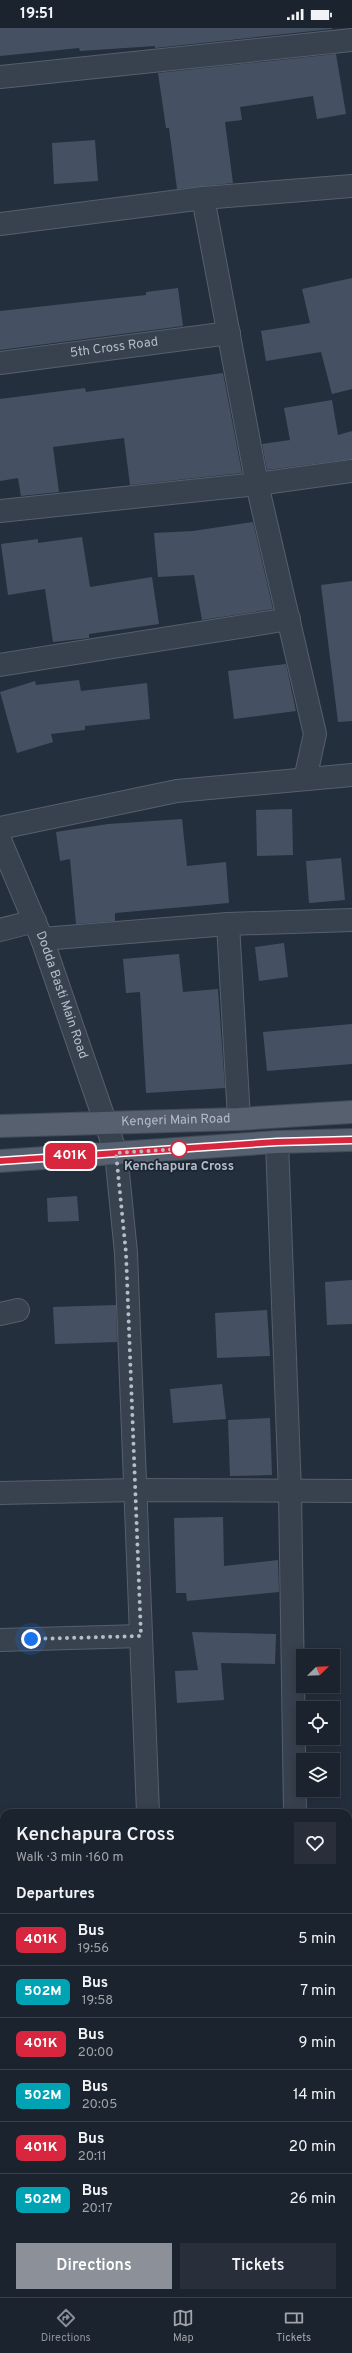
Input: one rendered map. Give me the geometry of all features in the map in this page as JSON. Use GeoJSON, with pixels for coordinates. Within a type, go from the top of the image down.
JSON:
{"type":"FeatureCollection","features":[{"type":"Feature","properties":{"kind":"main road","name":"Kengeri Main Road"},"geometry":{"type":"LineString","coordinates":[[0,1126],[239,1119],[352,1112]]}},
{"type":"Feature","properties":{"kind":"main road","name":"Kengeri Main Road"},"geometry":{"type":"LineString","coordinates":[[0,1161],[277,1142],[352,1140]]}},
{"type":"Feature","properties":{"kind":"street"},"geometry":{"type":"LineString","coordinates":[[0,77],[316,35],[352,40]]}},
{"type":"Feature","properties":{"kind":"street"},"geometry":{"type":"LineString","coordinates":[[0,224],[203,198],[352,186]]}},
{"type":"Feature","properties":{"kind":"street"},"geometry":{"type":"LineString","coordinates":[[203,198],[257,484],[315,734],[305,779]]}},
{"type":"Feature","properties":{"kind":"street","name":"5th Cross Road"},"geometry":{"type":"LineString","coordinates":[[0,363],[229,333]]}},
{"type":"Feature","properties":{"kind":"street"},"geometry":{"type":"LineString","coordinates":[[0,511],[257,484],[352,471]]}},
{"type":"Feature","properties":{"kind":"street"},"geometry":{"type":"LineString","coordinates":[[0,665],[289,619]]}},
{"type":"Feature","properties":{"kind":"street"},"geometry":{"type":"LineString","coordinates":[[0,828],[177,791],[352,775]]}},
{"type":"Feature","properties":{"kind":"street","name":"Dodda Basti Main Road"},"geometry":{"type":"LineString","coordinates":[[0,840],[38,930],[116,1153],[126,1253],[148,1809]]}},
{"type":"Feature","properties":{"kind":"street"},"geometry":{"type":"LineString","coordinates":[[0,930],[352,920]]}},
{"type":"Feature","properties":{"kind":"street"},"geometry":{"type":"LineString","coordinates":[[228,924],[239,1119]]}},
{"type":"Feature","properties":{"kind":"street"},"geometry":{"type":"LineString","coordinates":[[277,1142],[290,1492],[295,1809]]}},
{"type":"Feature","properties":{"kind":"street"},"geometry":{"type":"LineString","coordinates":[[0,1493],[135,1490],[290,1492],[352,1491]]}},
{"type":"Feature","properties":{"kind":"street"},"geometry":{"type":"LineString","coordinates":[[0,1640],[141,1636]]}},
{"type":"Feature","properties":{"kind":"building"},"geometry":{"type":"Polygon","coordinates":[[[0,28],[332,29],[155,48],[155,46],[80,51],[79,48],[0,56],[0,28]]]}},
{"type":"Feature","properties":{"kind":"building"},"geometry":{"type":"Polygon","coordinates":[[[336,54],[346,114],[317,119],[313,96],[240,107],[242,120],[225,122],[233,183],[177,189],[169,128],[166,128],[158,73],[336,54]]]}},
{"type":"Feature","properties":{"kind":"building"},"geometry":{"type":"Polygon","coordinates":[[[95,140],[98,181],[54,184],[52,143],[95,140]]]}},
{"type":"Feature","properties":{"kind":"building"},"geometry":{"type":"Polygon","coordinates":[[[352,278],[352,389],[332,394],[321,352],[266,361],[261,331],[310,323],[302,289],[352,278]]]}},
{"type":"Feature","properties":{"kind":"building"},"geometry":{"type":"Polygon","coordinates":[[[178,288],[183,326],[0,350],[0,311],[146,295],[146,292],[178,288]]]}},
{"type":"Feature","properties":{"kind":"building"},"geometry":{"type":"Polygon","coordinates":[[[223,373],[242,473],[130,485],[124,438],[53,447],[59,492],[21,496],[18,478],[0,481],[0,399],[85,388],[86,392],[223,373]]]}},
{"type":"Feature","properties":{"kind":"building"},"geometry":{"type":"Polygon","coordinates":[[[332,400],[338,435],[352,431],[352,459],[267,470],[262,444],[290,440],[284,408],[332,400]]]}},
{"type":"Feature","properties":{"kind":"building"},"geometry":{"type":"Polygon","coordinates":[[[253,522],[273,609],[202,620],[194,575],[158,577],[154,533],[193,531],[253,522]]]}},
{"type":"Feature","properties":{"kind":"building"},"geometry":{"type":"Polygon","coordinates":[[[82,537],[90,587],[152,577],[159,624],[89,634],[89,638],[53,642],[45,589],[8,595],[1,544],[38,539],[38,543],[82,537]]]}},
{"type":"Feature","properties":{"kind":"building"},"geometry":{"type":"Polygon","coordinates":[[[352,581],[352,721],[338,722],[321,585],[352,581]]]}},
{"type":"Feature","properties":{"kind":"building"},"geometry":{"type":"Polygon","coordinates":[[[286,664],[296,711],[234,719],[228,671],[286,664]]]}},
{"type":"Feature","properties":{"kind":"building"},"geometry":{"type":"Polygon","coordinates":[[[79,680],[81,691],[147,683],[150,719],[85,726],[85,730],[51,734],[53,742],[17,753],[0,692],[35,681],[36,685],[79,680]]]}},
{"type":"Feature","properties":{"kind":"building"},"geometry":{"type":"Polygon","coordinates":[[[292,809],[293,855],[257,856],[256,810],[292,809]]]}},
{"type":"Feature","properties":{"kind":"building"},"geometry":{"type":"Polygon","coordinates":[[[182,819],[187,866],[226,862],[229,903],[115,913],[115,921],[76,924],[70,859],[60,861],[56,832],[108,824],[182,819]]]}},
{"type":"Feature","properties":{"kind":"building"},"geometry":{"type":"Polygon","coordinates":[[[341,858],[345,900],[309,903],[306,861],[341,858]]]}},
{"type":"Feature","properties":{"kind":"building"},"geometry":{"type":"Polygon","coordinates":[[[284,943],[288,977],[259,981],[255,947],[284,943]]]}},
{"type":"Feature","properties":{"kind":"building"},"geometry":{"type":"Polygon","coordinates":[[[179,954],[183,992],[218,989],[225,1088],[146,1093],[140,992],[126,993],[123,959],[179,954]]]}},
{"type":"Feature","properties":{"kind":"building"},"geometry":{"type":"Polygon","coordinates":[[[352,1024],[352,1064],[267,1071],[263,1032],[352,1024]]]}},
{"type":"Feature","properties":{"kind":"building"},"geometry":{"type":"Polygon","coordinates":[[[77,1196],[79,1221],[48,1222],[47,1198],[77,1196]]]}},
{"type":"Feature","properties":{"kind":"building"},"geometry":{"type":"Polygon","coordinates":[[[352,1280],[352,1324],[327,1325],[325,1282],[352,1280]]]}},
{"type":"Feature","properties":{"kind":"building"},"geometry":{"type":"Polygon","coordinates":[[[116,1305],[117,1342],[55,1344],[53,1307],[116,1305]]]}},
{"type":"Feature","properties":{"kind":"building"},"geometry":{"type":"Polygon","coordinates":[[[267,1310],[270,1356],[217,1358],[215,1313],[267,1310]]]}},
{"type":"Feature","properties":{"kind":"building"},"geometry":{"type":"Polygon","coordinates":[[[222,1384],[226,1419],[173,1423],[170,1389],[222,1384]]]}},
{"type":"Feature","properties":{"kind":"building"},"geometry":{"type":"Polygon","coordinates":[[[270,1418],[272,1475],[230,1476],[228,1420],[270,1418]]]}},
{"type":"Feature","properties":{"kind":"building"},"geometry":{"type":"Polygon","coordinates":[[[223,1517],[224,1566],[278,1560],[279,1592],[187,1601],[186,1593],[176,1593],[174,1518],[223,1517]]]}},
{"type":"Feature","properties":{"kind":"building"},"geometry":{"type":"Polygon","coordinates":[[[192,1632],[276,1634],[275,1664],[221,1663],[224,1700],[177,1703],[175,1671],[198,1670],[192,1632]]]}},
{"type":"Feature","properties":{"kind":"bus line","name":"401K"},"geometry":{"type":"LineString","coordinates":[[0,1161],[277,1142],[352,1140]]}},
{"type":"Feature","properties":{"kind":"place","name":"Kenchapura Cross"},"geometry":{"type":"Point","coordinates":[179,1149]}},
{"type":"Feature","properties":{"kind":"route"},"geometry":{"type":"LineString","coordinates":[[31,1639],[141,1636],[126,1253],[116,1153],[179,1149]]}}]}
